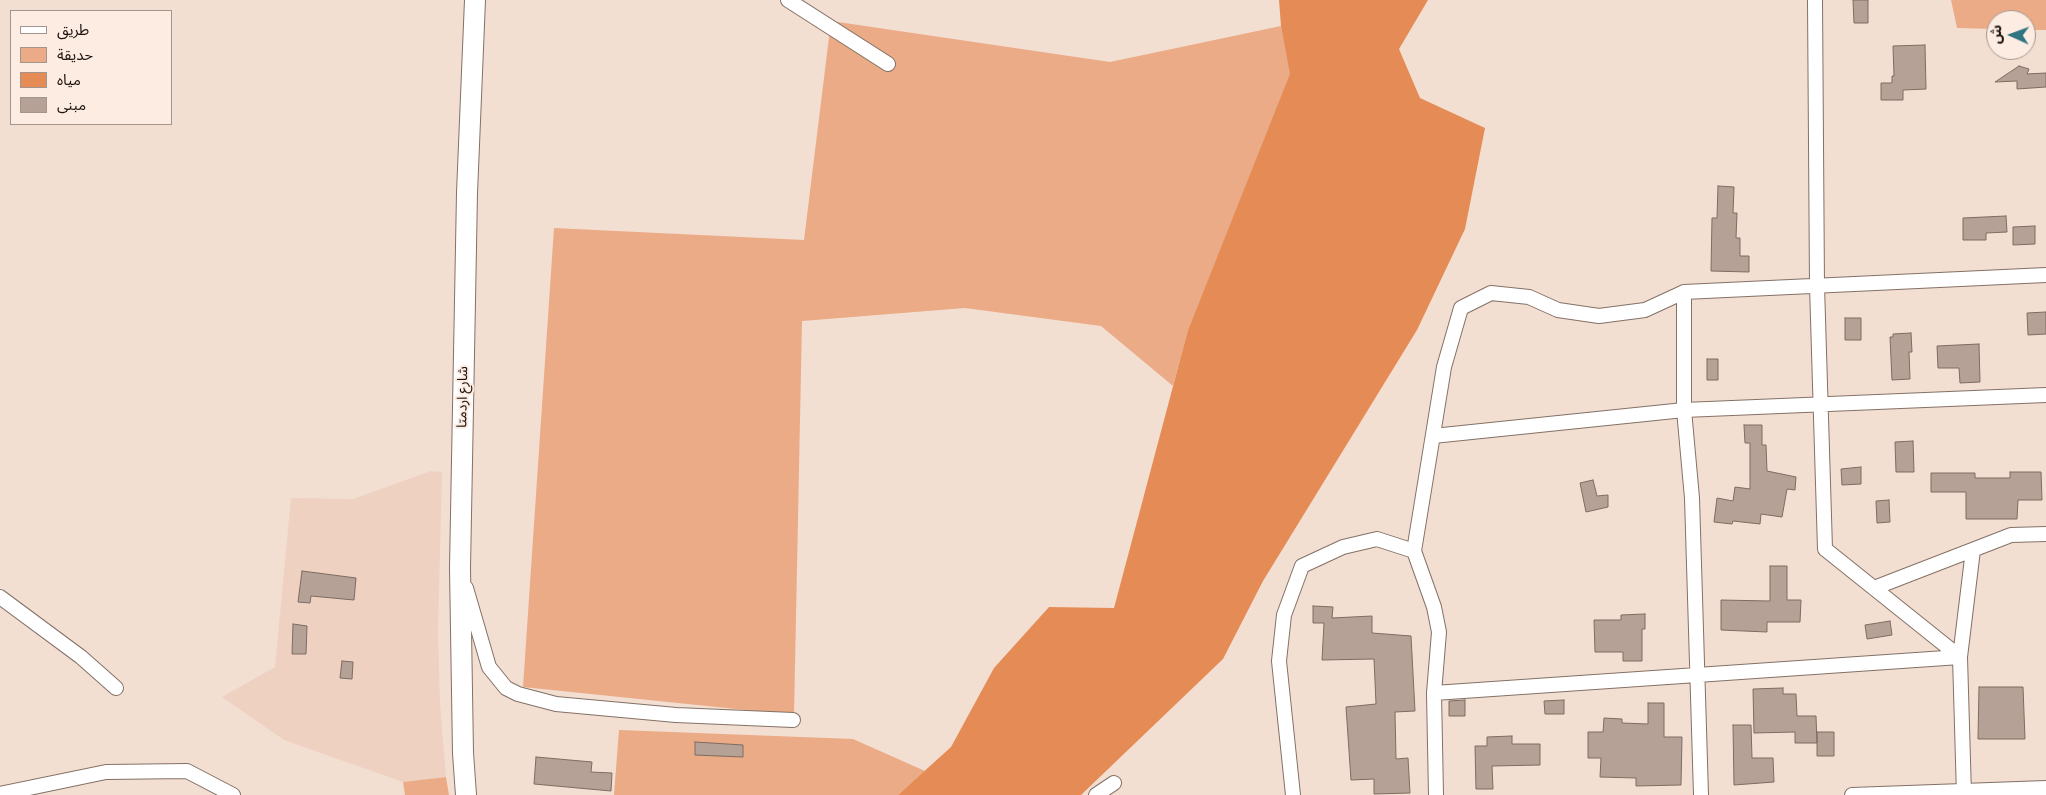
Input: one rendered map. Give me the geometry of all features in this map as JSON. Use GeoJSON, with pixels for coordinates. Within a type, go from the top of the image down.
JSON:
{"type":"FeatureCollection","features":[{"type":"Feature","properties":{"kind":"main road","name":"شارع اردمتا"},"geometry":{"type":"LineString","coordinates":[[466,795],[463,753],[460,568],[467,193],[475,0]]}},
{"type":"Feature","properties":{"kind":"street"},"geometry":{"type":"LineString","coordinates":[[788,0],[888,64]]}},
{"type":"Feature","properties":{"kind":"street"},"geometry":{"type":"LineString","coordinates":[[1816,0],[1818,286],[1825,549],[1960,657]]}},
{"type":"Feature","properties":{"kind":"street"},"geometry":{"type":"LineString","coordinates":[[1436,795],[1434,693],[1439,632],[1434,607],[1414,551],[1444,367],[1461,308],[1490,293],[1529,297],[1558,310],[1598,316],[1645,310],[1684,292],[2046,275]]}},
{"type":"Feature","properties":{"kind":"street"},"geometry":{"type":"LineString","coordinates":[[1684,292],[1684,410],[1692,498],[1701,795]]}},
{"type":"Feature","properties":{"kind":"street"},"geometry":{"type":"LineString","coordinates":[[1433,436],[1684,410],[2046,395]]}},
{"type":"Feature","properties":{"kind":"street"},"geometry":{"type":"LineString","coordinates":[[1874,588],[2011,535],[2046,534]]}},
{"type":"Feature","properties":{"kind":"street"},"geometry":{"type":"LineString","coordinates":[[1293,795],[1279,661],[1284,615],[1302,566],[1343,547],[1377,538],[1414,551]]}},
{"type":"Feature","properties":{"kind":"street"},"geometry":{"type":"LineString","coordinates":[[1964,793],[1960,657],[1973,550]]}},
{"type":"Feature","properties":{"kind":"street"},"geometry":{"type":"LineString","coordinates":[[460,568],[489,667],[506,688],[518,694],[556,704],[676,715],[793,720]]}},
{"type":"Feature","properties":{"kind":"street"},"geometry":{"type":"LineString","coordinates":[[0,597],[81,657],[116,688]]}},
{"type":"Feature","properties":{"kind":"street"},"geometry":{"type":"LineString","coordinates":[[1434,693],[1960,657]]}},
{"type":"Feature","properties":{"kind":"street"},"geometry":{"type":"LineString","coordinates":[[0,794],[15,793],[106,772],[187,771],[233,795]]}},
{"type":"Feature","properties":{"kind":"street"},"geometry":{"type":"LineString","coordinates":[[1096,795],[1114,783]]}},
{"type":"Feature","properties":{"kind":"street"},"geometry":{"type":"LineString","coordinates":[[1852,795],[1964,793],[2046,788]]}},
{"type":"Feature","properties":{"kind":"shaded area"},"geometry":{"type":"Polygon","coordinates":[[[431,471],[442,472],[438,631],[440,703],[446,777],[403,782],[284,740],[222,697],[275,667],[291,498],[353,499],[431,471]]]}},
{"type":"Feature","properties":{"kind":"green space"},"geometry":{"type":"Polygon","coordinates":[[[1951,0],[2046,0],[2046,30],[2036,30],[2036,10],[1986,10],[1986,29],[1957,28],[1951,0]]]}},
{"type":"Feature","properties":{"kind":"green space"},"geometry":{"type":"Polygon","coordinates":[[[831,21],[1110,62],[1281,26],[1291,74],[1188,330],[1173,386],[1101,326],[965,308],[802,321],[794,715],[523,687],[554,228],[804,240],[831,21]]]}},
{"type":"Feature","properties":{"kind":"green space"},"geometry":{"type":"Polygon","coordinates":[[[619,730],[853,739],[925,771],[898,795],[614,795],[619,730]]]}},
{"type":"Feature","properties":{"kind":"green space"},"geometry":{"type":"Polygon","coordinates":[[[446,777],[449,795],[405,795],[403,782],[446,777]]]}},
{"type":"Feature","properties":{"kind":"water"},"geometry":{"type":"Polygon","coordinates":[[[1279,0],[1428,0],[1399,49],[1420,98],[1485,128],[1465,229],[1417,330],[1263,581],[1223,659],[1081,795],[898,795],[951,747],[994,668],[1049,607],[1114,608],[1188,330],[1290,74],[1281,26],[1279,0]]]}},
{"type":"Feature","properties":{"kind":"building"},"geometry":{"type":"Polygon","coordinates":[[[1853,0],[1868,0],[1868,23],[1854,23],[1853,0]]]}},
{"type":"Feature","properties":{"kind":"building"},"geometry":{"type":"Polygon","coordinates":[[[1925,45],[1926,89],[1903,90],[1903,100],[1881,100],[1881,83],[1892,83],[1892,76],[1894,76],[1893,46],[1925,45]]]}},
{"type":"Feature","properties":{"kind":"building"},"geometry":{"type":"Polygon","coordinates":[[[2019,66],[2029,69],[2027,74],[2046,73],[2046,87],[2017,89],[2017,81],[1995,82],[2019,66]]]}},
{"type":"Feature","properties":{"kind":"building"},"geometry":{"type":"Polygon","coordinates":[[[1718,186],[1734,187],[1733,213],[1737,213],[1736,238],[1740,238],[1740,256],[1749,256],[1749,272],[1711,271],[1712,218],[1717,218],[1718,186]]]}},
{"type":"Feature","properties":{"kind":"building"},"geometry":{"type":"Polygon","coordinates":[[[2006,216],[2007,232],[1986,233],[1986,240],[1963,240],[1963,218],[2006,216]]]}},
{"type":"Feature","properties":{"kind":"building"},"geometry":{"type":"Polygon","coordinates":[[[2035,226],[2035,244],[2013,245],[2013,227],[2035,226]]]}},
{"type":"Feature","properties":{"kind":"building"},"geometry":{"type":"Polygon","coordinates":[[[2046,312],[2046,334],[2028,335],[2027,313],[2046,312]]]}},
{"type":"Feature","properties":{"kind":"building"},"geometry":{"type":"Polygon","coordinates":[[[1845,318],[1861,318],[1861,340],[1845,340],[1845,318]]]}},
{"type":"Feature","properties":{"kind":"building"},"geometry":{"type":"Polygon","coordinates":[[[1911,333],[1912,352],[1909,352],[1910,379],[1892,380],[1890,337],[1893,337],[1893,334],[1911,333]]]}},
{"type":"Feature","properties":{"kind":"building"},"geometry":{"type":"Polygon","coordinates":[[[1979,344],[1980,382],[1960,383],[1959,368],[1938,368],[1937,346],[1979,344]]]}},
{"type":"Feature","properties":{"kind":"building"},"geometry":{"type":"Polygon","coordinates":[[[1707,359],[1718,359],[1718,380],[1707,380],[1707,359]]]}},
{"type":"Feature","properties":{"kind":"building"},"geometry":{"type":"Polygon","coordinates":[[[1744,425],[1762,425],[1762,445],[1766,445],[1767,471],[1796,477],[1795,490],[1787,489],[1782,517],[1761,514],[1760,524],[1733,521],[1732,524],[1714,522],[1717,498],[1733,501],[1735,487],[1750,489],[1750,443],[1745,443],[1744,425]]]}},
{"type":"Feature","properties":{"kind":"building"},"geometry":{"type":"Polygon","coordinates":[[[1913,441],[1914,472],[1896,472],[1895,442],[1913,441]]]}},
{"type":"Feature","properties":{"kind":"building"},"geometry":{"type":"Polygon","coordinates":[[[1861,467],[1861,484],[1842,485],[1841,469],[1861,467]]]}},
{"type":"Feature","properties":{"kind":"building"},"geometry":{"type":"Polygon","coordinates":[[[2010,472],[2041,472],[2042,500],[2018,500],[2017,519],[1966,519],[1966,492],[1931,492],[1931,473],[1975,473],[1975,478],[2010,478],[2010,472]]]}},
{"type":"Feature","properties":{"kind":"building"},"geometry":{"type":"Polygon","coordinates":[[[1593,480],[1597,496],[1608,495],[1608,507],[1586,512],[1580,483],[1593,480]]]}},
{"type":"Feature","properties":{"kind":"building"},"geometry":{"type":"Polygon","coordinates":[[[1889,500],[1890,522],[1877,523],[1876,501],[1889,500]]]}},
{"type":"Feature","properties":{"kind":"building"},"geometry":{"type":"Polygon","coordinates":[[[1770,566],[1787,566],[1787,600],[1801,600],[1800,622],[1767,622],[1767,632],[1721,630],[1721,600],[1770,601],[1770,566]]]}},
{"type":"Feature","properties":{"kind":"building"},"geometry":{"type":"Polygon","coordinates":[[[302,571],[356,578],[354,600],[311,596],[310,603],[298,602],[302,571]]]}},
{"type":"Feature","properties":{"kind":"building"},"geometry":{"type":"Polygon","coordinates":[[[1313,606],[1333,607],[1332,618],[1372,616],[1372,633],[1411,636],[1415,711],[1395,712],[1396,759],[1408,758],[1410,793],[1374,794],[1374,779],[1351,780],[1346,707],[1376,704],[1374,659],[1322,660],[1324,623],[1313,623],[1313,606]]]}},
{"type":"Feature","properties":{"kind":"building"},"geometry":{"type":"Polygon","coordinates":[[[1645,614],[1645,629],[1642,629],[1642,661],[1623,661],[1623,652],[1595,652],[1594,620],[1621,620],[1621,615],[1645,614]]]}},
{"type":"Feature","properties":{"kind":"building"},"geometry":{"type":"Polygon","coordinates":[[[1890,621],[1892,635],[1867,639],[1865,625],[1890,621]]]}},
{"type":"Feature","properties":{"kind":"building"},"geometry":{"type":"Polygon","coordinates":[[[293,624],[307,626],[306,654],[292,654],[293,624]]]}},
{"type":"Feature","properties":{"kind":"building"},"geometry":{"type":"Polygon","coordinates":[[[342,661],[353,662],[352,679],[340,678],[342,661]]]}},
{"type":"Feature","properties":{"kind":"building"},"geometry":{"type":"Polygon","coordinates":[[[1979,687],[2023,687],[2025,739],[1978,739],[1979,687]]]}},
{"type":"Feature","properties":{"kind":"building"},"geometry":{"type":"Polygon","coordinates":[[[1783,688],[1783,694],[1796,694],[1797,716],[1816,716],[1817,743],[1795,743],[1795,732],[1754,733],[1753,689],[1783,688]]]}},
{"type":"Feature","properties":{"kind":"building"},"geometry":{"type":"Polygon","coordinates":[[[1465,700],[1465,716],[1449,716],[1449,701],[1465,700]]]}},
{"type":"Feature","properties":{"kind":"building"},"geometry":{"type":"Polygon","coordinates":[[[1564,700],[1564,714],[1545,714],[1544,701],[1564,700]]]}},
{"type":"Feature","properties":{"kind":"building"},"geometry":{"type":"Polygon","coordinates":[[[1648,703],[1664,703],[1664,737],[1682,737],[1681,785],[1636,786],[1636,778],[1600,777],[1601,758],[1588,758],[1588,732],[1603,732],[1604,718],[1622,719],[1622,723],[1648,724],[1648,703]]]}},
{"type":"Feature","properties":{"kind":"building"},"geometry":{"type":"Polygon","coordinates":[[[1733,725],[1751,725],[1752,758],[1773,758],[1774,782],[1734,785],[1733,725]]]}},
{"type":"Feature","properties":{"kind":"building"},"geometry":{"type":"Polygon","coordinates":[[[1817,732],[1834,732],[1834,756],[1817,756],[1817,732]]]}},
{"type":"Feature","properties":{"kind":"building"},"geometry":{"type":"Polygon","coordinates":[[[1512,736],[1512,744],[1540,744],[1540,765],[1492,766],[1493,789],[1476,789],[1475,746],[1487,746],[1487,737],[1512,736]]]}},
{"type":"Feature","properties":{"kind":"building"},"geometry":{"type":"Polygon","coordinates":[[[695,742],[743,745],[743,757],[695,755],[695,742]]]}},
{"type":"Feature","properties":{"kind":"building"},"geometry":{"type":"Polygon","coordinates":[[[536,757],[592,762],[591,772],[612,773],[611,791],[534,784],[536,757]]]}}]}
